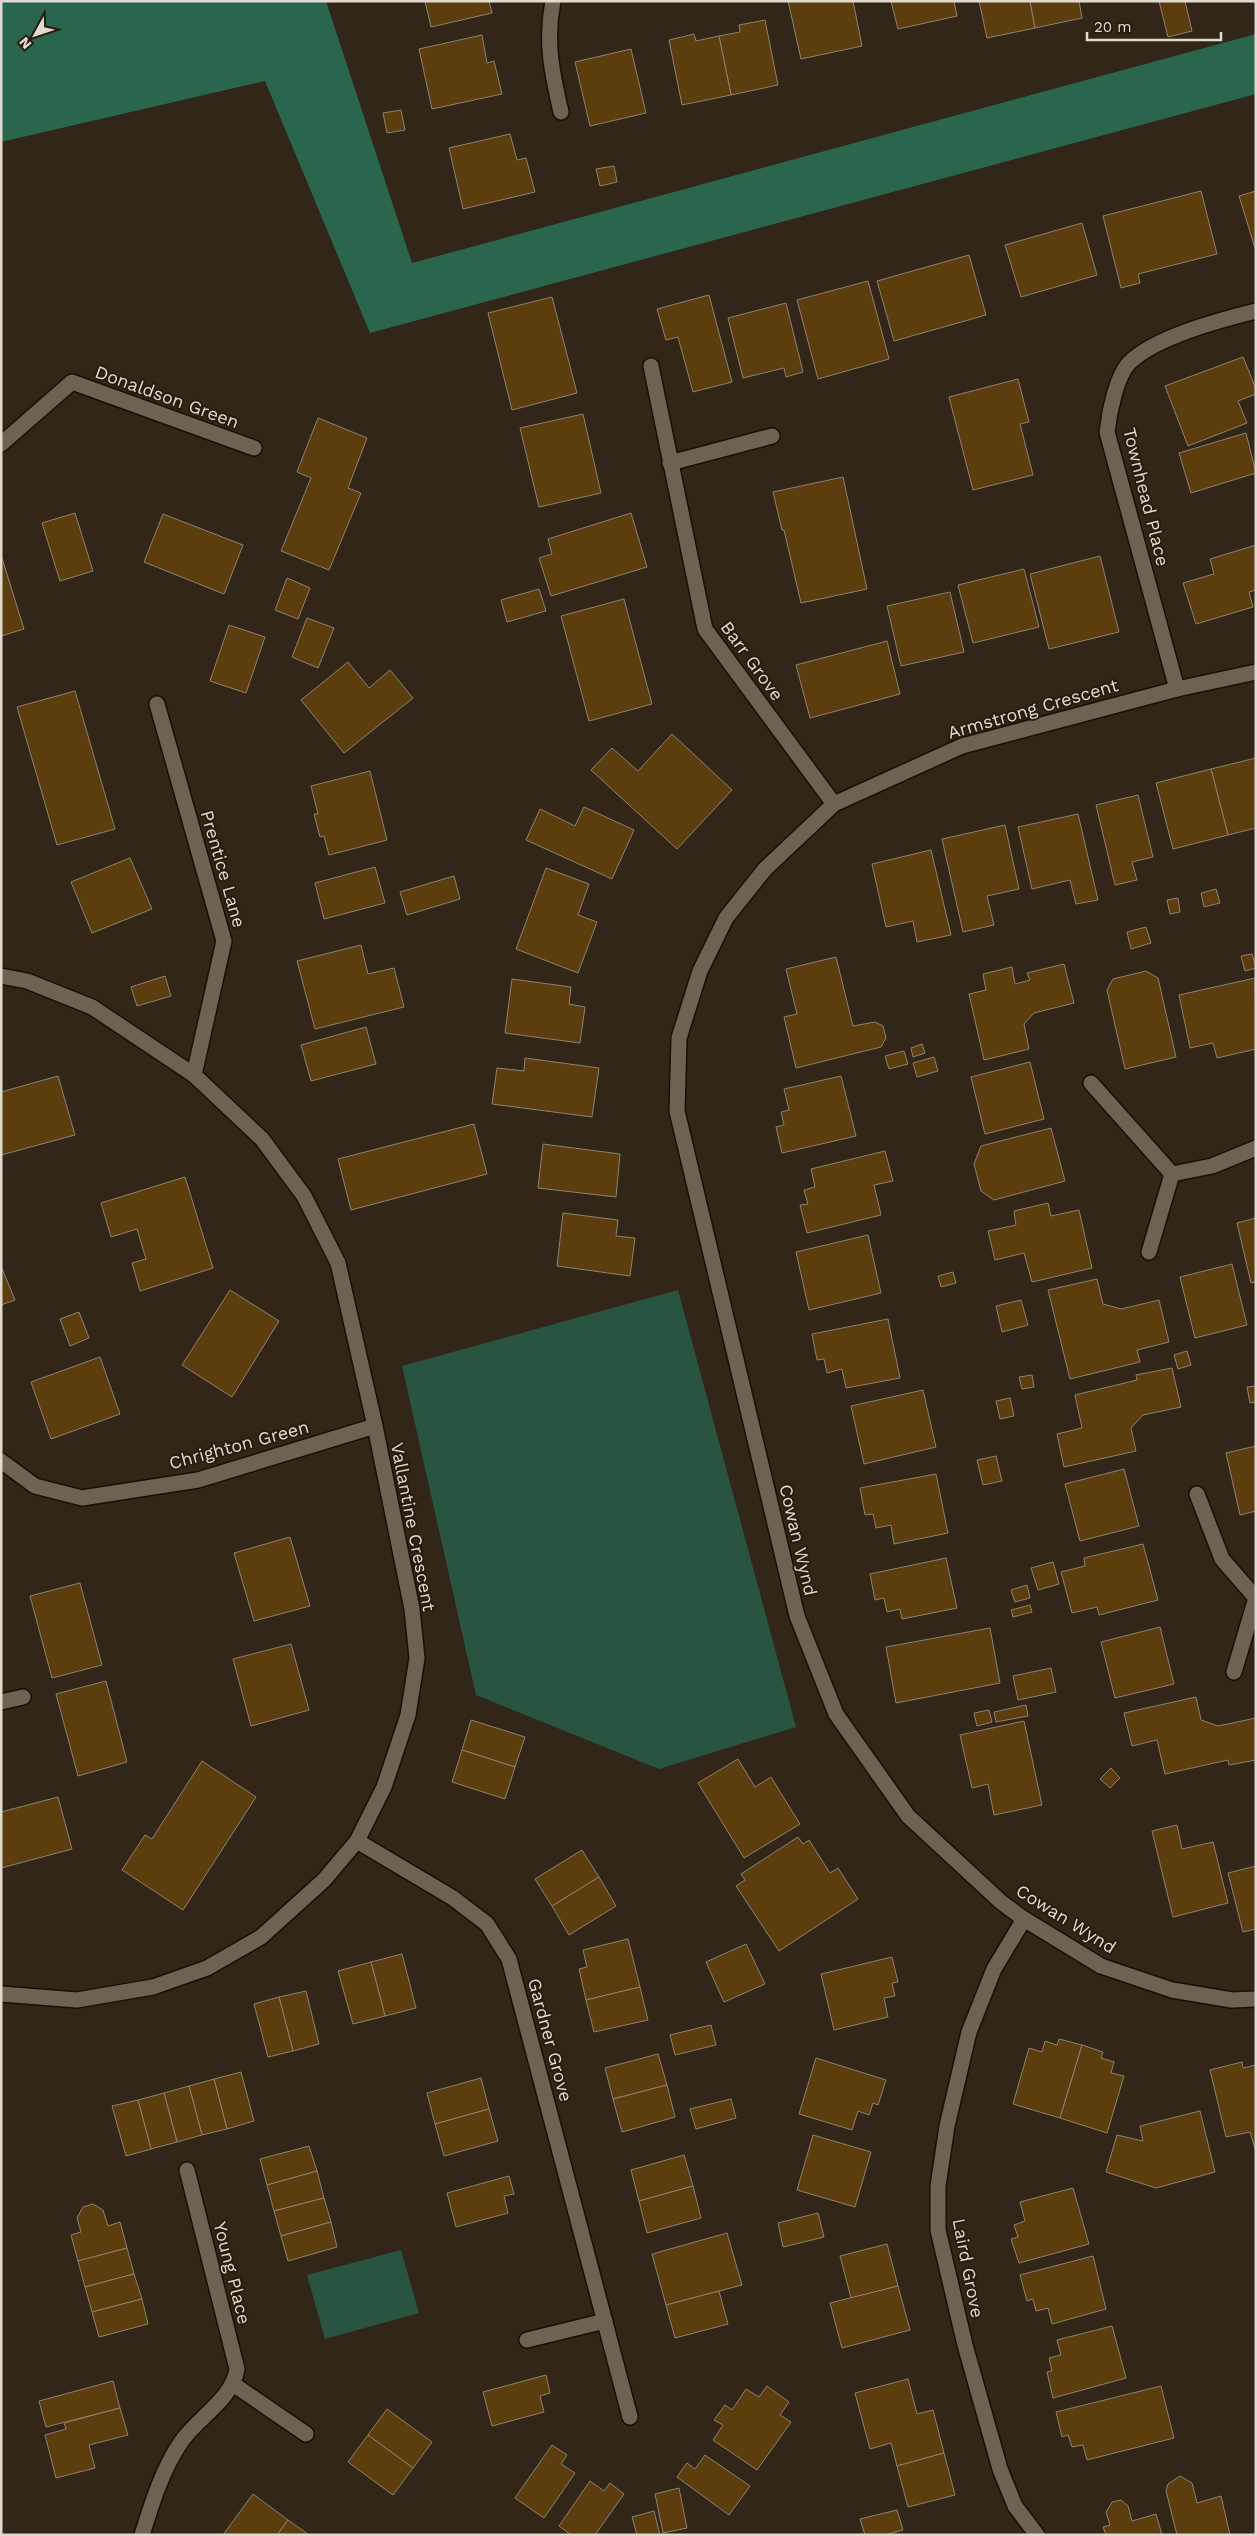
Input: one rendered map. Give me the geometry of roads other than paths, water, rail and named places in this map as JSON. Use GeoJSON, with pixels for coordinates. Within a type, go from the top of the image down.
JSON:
{"type":"FeatureCollection","features":[{"type":"Feature","properties":{"kind":"street"},"geometry":{"type":"LineString","coordinates":[[553,1],[549,30],[550,60],[561,112]]}},
{"type":"Feature","properties":{"kind":"street","name":"Townhead Place"},"geometry":{"type":"LineString","coordinates":[[1177,689],[1108,432],[1110,406],[1128,364],[1149,350],[1206,323],[1256,311]]}},
{"type":"Feature","properties":{"kind":"street","name":"Barr Grove"},"geometry":{"type":"LineString","coordinates":[[651,366],[705,629],[834,804]]}},
{"type":"Feature","properties":{"kind":"street","name":"Donaldson Green"},"geometry":{"type":"LineString","coordinates":[[1,444],[72,382],[254,448]]}},
{"type":"Feature","properties":{"kind":"street"},"geometry":{"type":"LineString","coordinates":[[670,464],[772,436]]}},
{"type":"Feature","properties":{"kind":"street","name":"Armstrong Crescent"},"geometry":{"type":"LineString","coordinates":[[765,869],[834,804],[962,746],[1177,689],[1256,672]]}},
{"type":"Feature","properties":{"kind":"street","name":"Prentice Lane"},"geometry":{"type":"LineString","coordinates":[[157,704],[224,941],[194,1075]]}},
{"type":"Feature","properties":{"kind":"street","name":"Cowan Wynd"},"geometry":{"type":"LineString","coordinates":[[765,869],[726,918],[700,971],[679,1038],[677,1111],[797,1616],[836,1714],[908,1816],[1002,1902],[1024,1919],[1102,1966],[1172,1990],[1232,2000],[1256,1999]]}},
{"type":"Feature","properties":{"kind":"street","name":"Vallantine Crescent"},"geometry":{"type":"LineString","coordinates":[[1,976],[27,981],[92,1007],[194,1075],[262,1139],[304,1196],[338,1263],[375,1426],[412,1609],[417,1658],[408,1715],[384,1787],[356,1841],[324,1880],[261,1938],[207,1968],[153,1987],[77,2000],[1,1994]]}},
{"type":"Feature","properties":{"kind":"street"},"geometry":{"type":"LineString","coordinates":[[1091,1083],[1172,1174]]}},
{"type":"Feature","properties":{"kind":"street"},"geometry":{"type":"LineString","coordinates":[[1172,1174],[1212,1166],[1256,1148]]}},
{"type":"Feature","properties":{"kind":"street"},"geometry":{"type":"LineString","coordinates":[[1149,1252],[1172,1174]]}},
{"type":"Feature","properties":{"kind":"street","name":"Chrighton Green"},"geometry":{"type":"LineString","coordinates":[[1,1461],[35,1486],[82,1498],[198,1480],[375,1426]]}},
{"type":"Feature","properties":{"kind":"street"},"geometry":{"type":"LineString","coordinates":[[1197,1494],[1222,1559],[1256,1598],[1234,1672]]}},
{"type":"Feature","properties":{"kind":"street"},"geometry":{"type":"LineString","coordinates":[[1,1702],[23,1697]]}},
{"type":"Feature","properties":{"kind":"street","name":"Gardner Grove"},"geometry":{"type":"LineString","coordinates":[[356,1841],[453,1898],[486,1924],[509,1959],[630,2417]]}},
{"type":"Feature","properties":{"kind":"street","name":"Laird Grove"},"geometry":{"type":"LineString","coordinates":[[1024,1919],[994,1969],[969,2032],[946,2126],[938,2186],[938,2230],[965,2345],[1000,2469],[1015,2506],[1036,2535]]}},
{"type":"Feature","properties":{"kind":"street","name":"Young Place"},"geometry":{"type":"LineString","coordinates":[[187,2170],[236,2369],[233,2384]]}},
{"type":"Feature","properties":{"kind":"street"},"geometry":{"type":"LineString","coordinates":[[527,2340],[605,2321]]}},
{"type":"Feature","properties":{"kind":"street"},"geometry":{"type":"LineString","coordinates":[[142,2535],[156,2491],[181,2441],[233,2384],[306,2434]]}}]}
